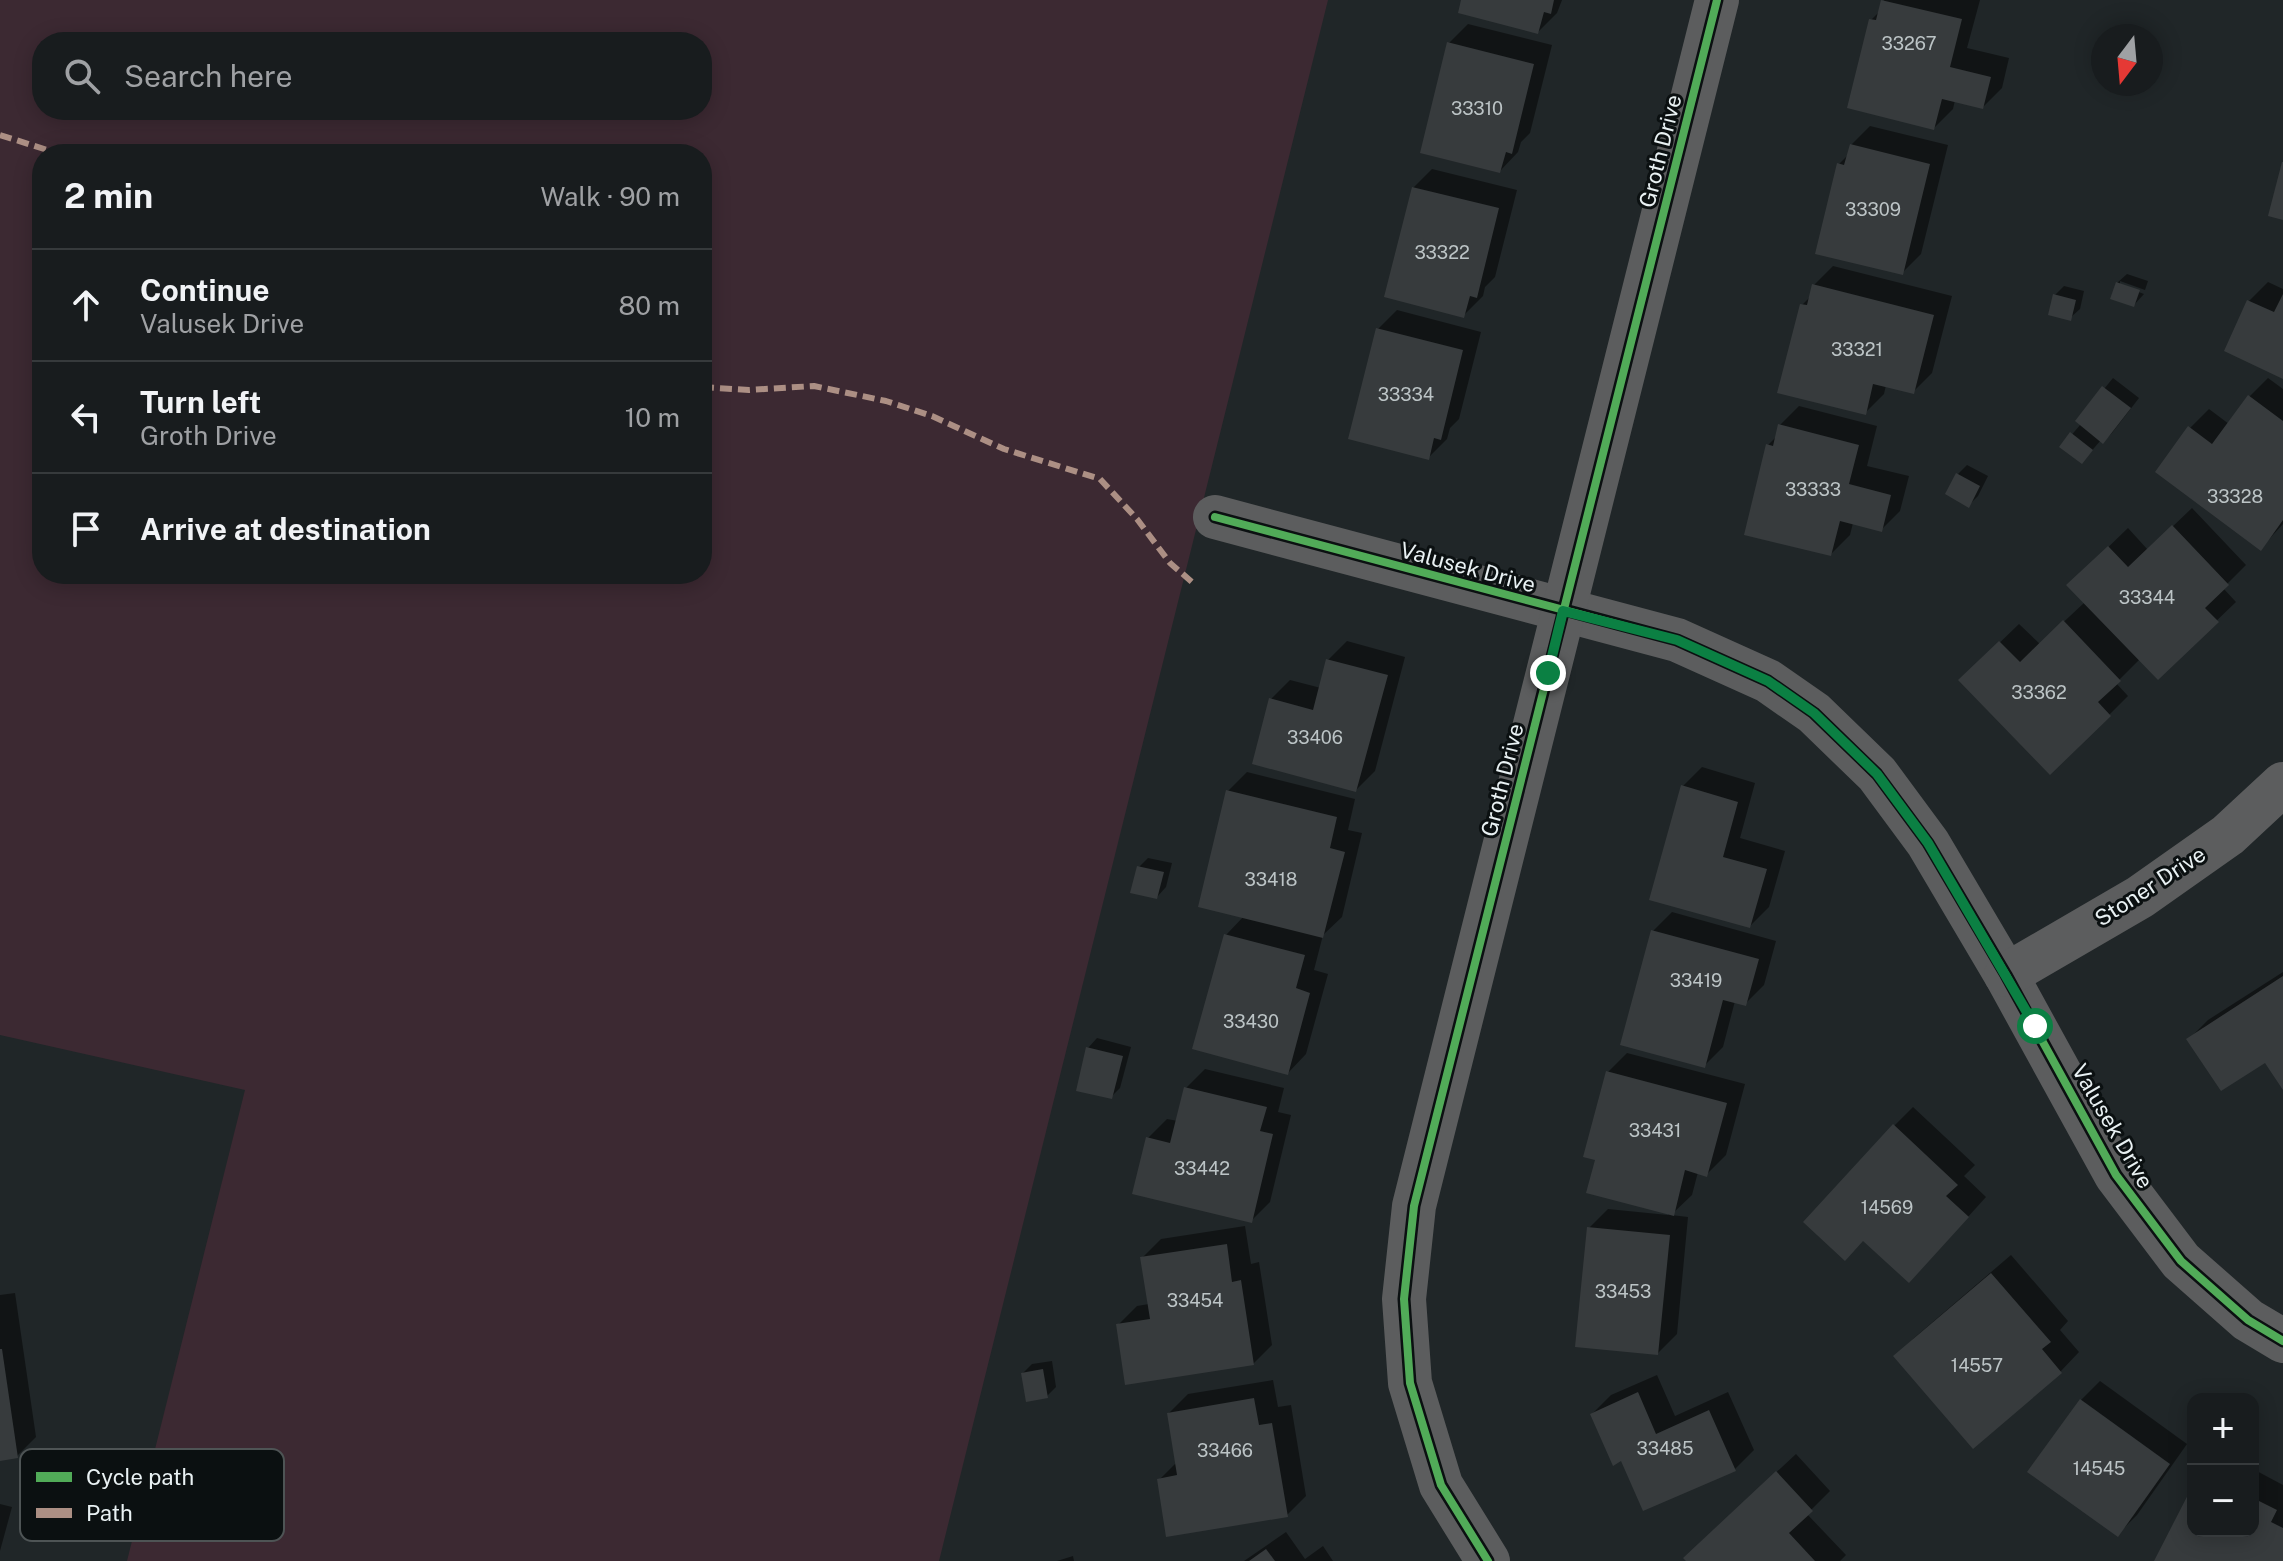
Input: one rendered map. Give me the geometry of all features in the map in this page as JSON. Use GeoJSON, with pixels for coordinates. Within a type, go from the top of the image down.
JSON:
{"type":"FeatureCollection","features":[{"type":"Feature","properties":{"kind":"street","name":"Groth Drive"},"geometry":{"type":"LineString","coordinates":[[1488,1561],[1441,1485],[1410,1383],[1404,1299],[1414,1206],[1717,0]]}},
{"type":"Feature","properties":{"kind":"street","name":"Valusek Drive"},"geometry":{"type":"LineString","coordinates":[[1215,517],[1677,640],[1768,681],[1814,713],[1877,774],[1920,832],[2006,975],[2116,1175],[2181,1261],[2248,1320],[2283,1341]]}},
{"type":"Feature","properties":{"kind":"street","name":"Stoner Drive"},"geometry":{"type":"LineString","coordinates":[[2006,975],[2140,897],[2228,835],[2283,784]]}},
{"type":"Feature","properties":{"kind":"shaded area"},"geometry":{"type":"Polygon","coordinates":[[[0,0],[1328,0],[939,1561],[127,1561],[132,1541],[284,1541],[284,1449],[155,1449],[245,1090],[0,1035],[0,0]]]}},
{"type":"Feature","properties":{"kind":"building"},"geometry":{"type":"Polygon","coordinates":[[[1461,0],[1554,0],[1551,14],[1544,12],[1538,34],[1458,13],[1461,0]]]}},
{"type":"Feature","properties":{"kind":"building"},"geometry":{"type":"Polygon","coordinates":[[[1881,0],[1962,19],[1950,67],[1991,77],[1983,109],[1942,99],[1934,130],[1847,108],[1869,19],[1876,20],[1881,0]]]}},
{"type":"Feature","properties":{"kind":"building"},"geometry":{"type":"Polygon","coordinates":[[[1447,42],[1534,64],[1512,154],[1506,152],[1500,173],[1420,153],[1447,42]]]}},
{"type":"Feature","properties":{"kind":"building"},"geometry":{"type":"Polygon","coordinates":[[[1850,144],[1930,164],[1903,275],[1815,254],[1837,163],[1844,165],[1850,144]]]}},
{"type":"Feature","properties":{"kind":"building"},"geometry":{"type":"Polygon","coordinates":[[[2283,162],[2283,220],[2268,216],[2283,162]]]}},
{"type":"Feature","properties":{"kind":"building"},"geometry":{"type":"Polygon","coordinates":[[[1412,187],[1499,208],[1477,298],[1470,296],[1464,318],[1384,297],[1412,187]]]}},
{"type":"Feature","properties":{"kind":"building"},"geometry":{"type":"Polygon","coordinates":[[[2116,282],[2140,290],[2134,307],[2110,299],[2116,282]]]}},
{"type":"Feature","properties":{"kind":"building"},"geometry":{"type":"Polygon","coordinates":[[[1812,284],[1934,315],[1914,394],[1873,384],[1866,415],[1777,393],[1800,304],[1807,305],[1812,284]]]}},
{"type":"Feature","properties":{"kind":"building"},"geometry":{"type":"Polygon","coordinates":[[[2053,294],[2076,300],[2071,321],[2048,315],[2053,294]]]}},
{"type":"Feature","properties":{"kind":"building"},"geometry":{"type":"Polygon","coordinates":[[[2283,294],[2283,379],[2224,351],[2247,300],[2274,312],[2283,294]]]}},
{"type":"Feature","properties":{"kind":"building"},"geometry":{"type":"Polygon","coordinates":[[[1376,328],[1463,350],[1441,440],[1434,438],[1429,460],[1348,439],[1376,328]]]}},
{"type":"Feature","properties":{"kind":"building"},"geometry":{"type":"Polygon","coordinates":[[[2102,386],[2131,408],[2103,444],[2075,421],[2102,386]]]}},
{"type":"Feature","properties":{"kind":"building"},"geometry":{"type":"Polygon","coordinates":[[[2248,395],[2283,421],[2283,520],[2261,551],[2155,472],[2188,426],[2212,444],[2248,395]]]}},
{"type":"Feature","properties":{"kind":"building"},"geometry":{"type":"Polygon","coordinates":[[[1778,424],[1859,445],[1849,484],[1891,495],[1882,532],[1840,521],[1831,556],[1744,535],[1766,444],[1773,446],[1778,424]]]}},
{"type":"Feature","properties":{"kind":"building"},"geometry":{"type":"Polygon","coordinates":[[[2070,432],[2093,450],[2082,464],[2059,447],[2070,432]]]}},
{"type":"Feature","properties":{"kind":"building"},"geometry":{"type":"Polygon","coordinates":[[[1956,473],[1980,486],[1969,508],[1945,494],[1956,473]]]}},
{"type":"Feature","properties":{"kind":"building"},"geometry":{"type":"Polygon","coordinates":[[[2172,525],[2229,585],[2205,608],[2219,622],[2158,680],[2066,585],[2108,546],[2128,567],[2172,525]]]}},
{"type":"Feature","properties":{"kind":"building"},"geometry":{"type":"Polygon","coordinates":[[[2063,620],[2121,681],[2098,702],[2111,716],[2050,775],[1958,680],[1999,641],[2020,662],[2063,620]]]}},
{"type":"Feature","properties":{"kind":"building"},"geometry":{"type":"Polygon","coordinates":[[[1326,659],[1388,675],[1356,792],[1252,764],[1269,698],[1313,710],[1326,659]]]}},
{"type":"Feature","properties":{"kind":"building"},"geometry":{"type":"Polygon","coordinates":[[[1681,785],[1738,802],[1723,857],[1767,869],[1750,928],[1649,900],[1681,785]]]}},
{"type":"Feature","properties":{"kind":"building"},"geometry":{"type":"Polygon","coordinates":[[[1226,790],[1337,817],[1330,848],[1345,852],[1323,938],[1198,907],[1226,790]]]}},
{"type":"Feature","properties":{"kind":"building"},"geometry":{"type":"Polygon","coordinates":[[[1137,866],[1164,872],[1157,899],[1130,893],[1137,866]]]}},
{"type":"Feature","properties":{"kind":"building"},"geometry":{"type":"Polygon","coordinates":[[[1651,930],[1759,959],[1746,1006],[1723,1000],[1705,1068],[1620,1045],[1651,930]]]}},
{"type":"Feature","properties":{"kind":"building"},"geometry":{"type":"Polygon","coordinates":[[[1224,934],[1305,955],[1296,988],[1310,993],[1288,1075],[1192,1049],[1224,934]]]}},
{"type":"Feature","properties":{"kind":"building"},"geometry":{"type":"Polygon","coordinates":[[[2283,976],[2283,1090],[2265,1063],[2221,1091],[2186,1039],[2283,976]]]}},
{"type":"Feature","properties":{"kind":"building"},"geometry":{"type":"Polygon","coordinates":[[[1086,1047],[1123,1056],[1112,1099],[1076,1091],[1086,1047]]]}},
{"type":"Feature","properties":{"kind":"building"},"geometry":{"type":"Polygon","coordinates":[[[1606,1071],[1727,1103],[1707,1177],[1685,1170],[1674,1216],[1586,1193],[1595,1160],[1583,1157],[1606,1071]]]}},
{"type":"Feature","properties":{"kind":"building"},"geometry":{"type":"Polygon","coordinates":[[[1184,1087],[1267,1107],[1260,1131],[1273,1134],[1252,1223],[1132,1194],[1146,1137],[1170,1143],[1184,1087]]]}},
{"type":"Feature","properties":{"kind":"building"},"geometry":{"type":"Polygon","coordinates":[[[1893,1124],[1958,1185],[1946,1196],[1969,1217],[1909,1283],[1863,1241],[1845,1261],[1803,1222],[1893,1124]]]}},
{"type":"Feature","properties":{"kind":"building"},"geometry":{"type":"Polygon","coordinates":[[[1587,1227],[1670,1235],[1658,1355],[1575,1347],[1587,1227]]]}},
{"type":"Feature","properties":{"kind":"building"},"geometry":{"type":"Polygon","coordinates":[[[1227,1244],[1232,1282],[1241,1280],[1254,1365],[1125,1385],[1116,1324],[1150,1319],[1140,1257],[1227,1244]]]}},
{"type":"Feature","properties":{"kind":"building"},"geometry":{"type":"Polygon","coordinates":[[[1991,1273],[2051,1342],[2042,1349],[2062,1373],[1973,1449],[1893,1356],[1991,1273]]]}},
{"type":"Feature","properties":{"kind":"building"},"geometry":{"type":"Polygon","coordinates":[[[0,1349],[18,1458],[0,1461],[0,1349]]]}},
{"type":"Feature","properties":{"kind":"building"},"geometry":{"type":"Polygon","coordinates":[[[1043,1369],[1048,1398],[1026,1402],[1021,1373],[1043,1369]]]}},
{"type":"Feature","properties":{"kind":"building"},"geometry":{"type":"Polygon","coordinates":[[[1638,1392],[1656,1434],[1709,1410],[1736,1471],[1643,1511],[1621,1461],[1613,1466],[1590,1414],[1638,1392]]]}},
{"type":"Feature","properties":{"kind":"building"},"geometry":{"type":"Polygon","coordinates":[[[1254,1398],[1259,1425],[1272,1423],[1288,1517],[1166,1537],[1157,1479],[1177,1475],[1167,1413],[1254,1398]]]}},
{"type":"Feature","properties":{"kind":"building"},"geometry":{"type":"Polygon","coordinates":[[[2080,1399],[2170,1464],[2118,1537],[2027,1472],[2080,1399]]]}},
{"type":"Feature","properties":{"kind":"building"},"geometry":{"type":"Polygon","coordinates":[[[1776,1471],[1813,1511],[1789,1533],[1815,1561],[1686,1561],[1683,1558],[1776,1471]]]}},
{"type":"Feature","properties":{"kind":"building"},"geometry":{"type":"Polygon","coordinates":[[[2187,1497],[2187,1537],[2259,1537],[2259,1501],[2277,1510],[2271,1522],[2283,1528],[2283,1561],[2154,1561],[2187,1497]]]}},
{"type":"Feature","properties":{"kind":"building"},"geometry":{"type":"Polygon","coordinates":[[[1266,1549],[1275,1561],[1249,1561],[1266,1549]]]}},
{"type":"Feature","properties":{"kind":"marked path"},"geometry":{"type":"LineString","coordinates":[[0,135],[32,145]]}},
{"type":"Feature","properties":{"kind":"marked path"},"geometry":{"type":"LineString","coordinates":[[712,388],[749,390],[814,386],[886,401],[932,416],[1004,449],[1100,479],[1137,519],[1170,563],[1192,582]]}},
{"type":"Feature","properties":{"kind":"cycle path"},"geometry":{"type":"LineString","coordinates":[[1488,1561],[1441,1485],[1410,1383],[1404,1299],[1414,1206],[1717,0]]}},
{"type":"Feature","properties":{"kind":"cycle path"},"geometry":{"type":"LineString","coordinates":[[1215,517],[1677,640],[1768,681],[1814,713],[1877,774],[1928,843],[2006,975],[2116,1175],[2181,1261],[2248,1320],[2283,1341]]}},
{"type":"Feature","properties":{"kind":"route"},"geometry":{"type":"LineString","coordinates":[[1548,673],[1563,611],[1677,640],[1768,681],[1814,713],[1877,774],[1928,843],[2035,1026]]}}]}
